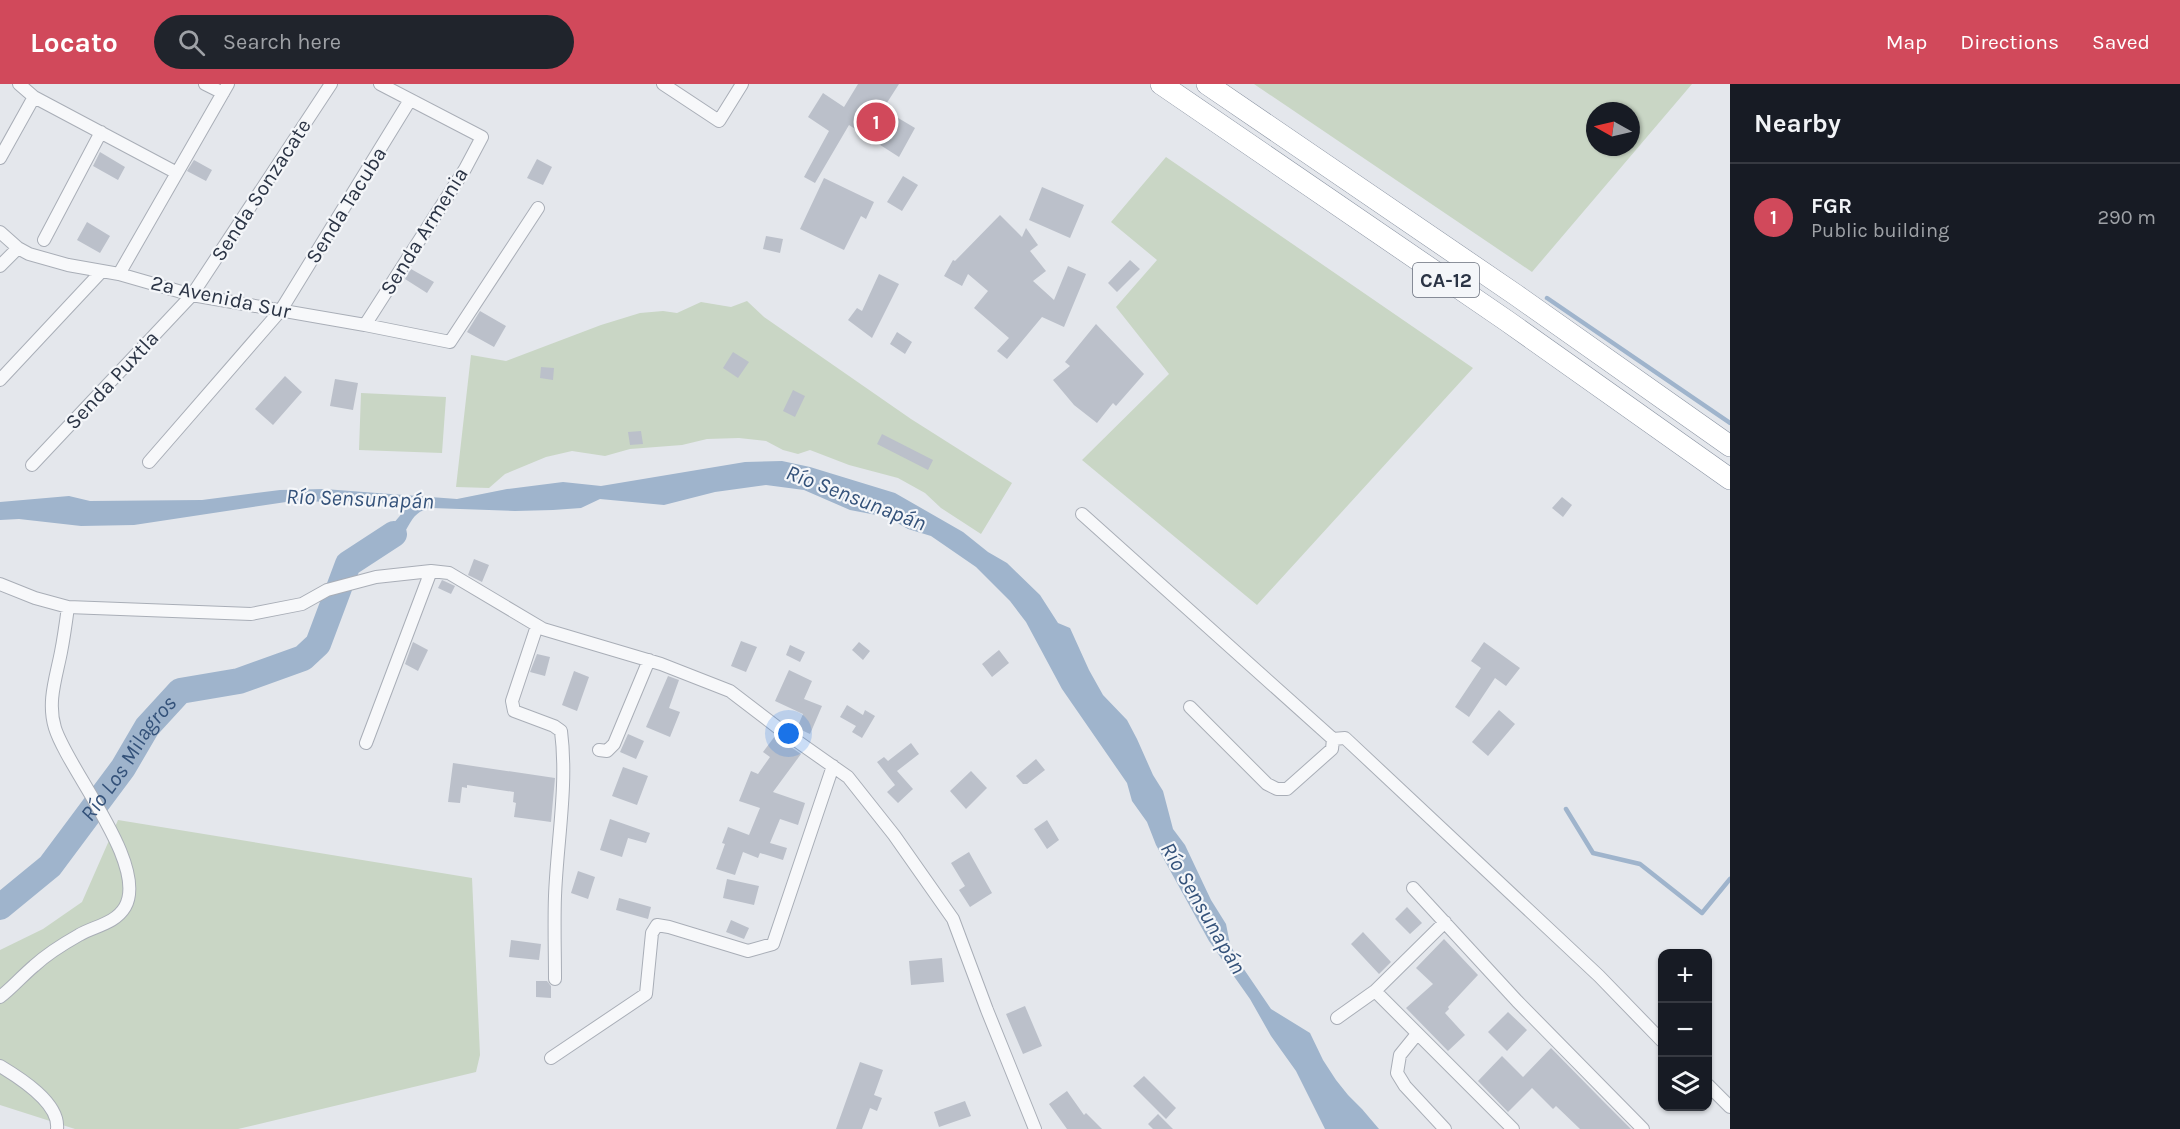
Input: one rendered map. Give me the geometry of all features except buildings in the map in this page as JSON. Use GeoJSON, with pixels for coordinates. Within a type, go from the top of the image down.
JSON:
{"type":"FeatureCollection","features":[{"type":"Feature","properties":{"kind":"highway","name":"CA-12"},"geometry":{"type":"LineString","coordinates":[[1161,84],[1507,321],[1730,479]]}},
{"type":"Feature","properties":{"kind":"highway","name":"CA-12"},"geometry":{"type":"LineString","coordinates":[[1207,84],[1516,295],[1730,446]]}},
{"type":"Feature","properties":{"kind":"street"},"geometry":{"type":"LineString","coordinates":[[19,84],[34,97],[177,172]]}},
{"type":"Feature","properties":{"kind":"street"},"geometry":{"type":"LineString","coordinates":[[119,274],[225,89],[205,84]]}},
{"type":"Feature","properties":{"kind":"street","name":"Senda Sonzacate"},"geometry":{"type":"LineString","coordinates":[[192,295],[331,84]]}},
{"type":"Feature","properties":{"kind":"street"},"geometry":{"type":"LineString","coordinates":[[380,84],[410,100]]}},
{"type":"Feature","properties":{"kind":"street"},"geometry":{"type":"LineString","coordinates":[[663,84],[719,121],[742,84]]}},
{"type":"Feature","properties":{"kind":"street"},"geometry":{"type":"LineString","coordinates":[[0,158],[34,97]]}},
{"type":"Feature","properties":{"kind":"street","name":"Senda Armenia"},"geometry":{"type":"LineString","coordinates":[[365,325],[465,169],[482,137],[410,100]]}},
{"type":"Feature","properties":{"kind":"street","name":"Senda Tacuba"},"geometry":{"type":"LineString","coordinates":[[149,462],[281,310],[410,100]]}},
{"type":"Feature","properties":{"kind":"street"},"geometry":{"type":"LineString","coordinates":[[45,238],[101,132]]}},
{"type":"Feature","properties":{"kind":"street","name":"2a Avenida Sur"},"geometry":{"type":"LineString","coordinates":[[0,232],[18,248],[41,258],[119,274],[192,295],[450,342],[538,208]]}},
{"type":"Feature","properties":{"kind":"street"},"geometry":{"type":"LineString","coordinates":[[0,266],[18,248]]}},
{"type":"Feature","properties":{"kind":"street"},"geometry":{"type":"LineString","coordinates":[[0,380],[101,272]]}},
{"type":"Feature","properties":{"kind":"street","name":"Senda Puxtla"},"geometry":{"type":"LineString","coordinates":[[32,465],[192,295]]}},
{"type":"Feature","properties":{"kind":"street"},"geometry":{"type":"LineString","coordinates":[[1082,514],[1333,739],[1345,738],[1599,976],[1658,1037]]}},
{"type":"Feature","properties":{"kind":"street"},"geometry":{"type":"LineString","coordinates":[[366,743],[431,571]]}},
{"type":"Feature","properties":{"kind":"street"},"geometry":{"type":"LineString","coordinates":[[0,584],[35,598],[68,607],[251,614],[302,604],[327,590],[376,577],[431,571],[449,573],[537,626],[649,660],[730,691],[848,777],[894,835],[953,919],[1035,1129]]}},
{"type":"Feature","properties":{"kind":"street"},"geometry":{"type":"LineString","coordinates":[[0,998],[34,965],[57,948],[82,933],[113,919],[125,907],[129,892],[129,872],[104,818],[56,731],[51,712],[54,680],[68,607]]}},
{"type":"Feature","properties":{"kind":"street"},"geometry":{"type":"LineString","coordinates":[[537,626],[512,701],[514,711],[554,726],[561,731],[564,748],[560,853],[555,895],[555,980]]}},
{"type":"Feature","properties":{"kind":"street"},"geometry":{"type":"LineString","coordinates":[[599,750],[607,751],[614,744],[649,660]]}},
{"type":"Feature","properties":{"kind":"street"},"geometry":{"type":"LineString","coordinates":[[1190,707],[1267,784],[1277,789],[1287,789],[1332,749],[1333,739]]}},
{"type":"Feature","properties":{"kind":"street"},"geometry":{"type":"LineString","coordinates":[[551,1058],[646,994],[652,933],[657,925],[748,951],[773,944],[833,766]]}},
{"type":"Feature","properties":{"kind":"street"},"geometry":{"type":"LineString","coordinates":[[1413,888],[1517,1001],[1643,1129]]}},
{"type":"Feature","properties":{"kind":"street"},"geometry":{"type":"LineString","coordinates":[[1337,1018],[1375,991],[1445,922]]}},
{"type":"Feature","properties":{"kind":"street"},"geometry":{"type":"LineString","coordinates":[[1375,991],[1513,1129]]}},
{"type":"Feature","properties":{"kind":"street"},"geometry":{"type":"LineString","coordinates":[[1417,1034],[1400,1055],[1397,1072],[1405,1086],[1445,1129]]}},
{"type":"Feature","properties":{"kind":"street"},"geometry":{"type":"LineString","coordinates":[[0,1066],[46,1100],[54,1110],[58,1123],[57,1129]]}},
{"type":"Feature","properties":{"kind":"street"},"geometry":{"type":"LineString","coordinates":[[1712,1090],[1730,1107]]}},
{"type":"Feature","properties":{"kind":"green space"},"geometry":{"type":"Polygon","coordinates":[[[1254,84],[1692,84],[1640,145],[1640,102],[1586,102],[1586,156],[1631,156],[1532,272],[1254,84]]]}},
{"type":"Feature","properties":{"kind":"green space"},"geometry":{"type":"Polygon","coordinates":[[[1166,157],[1473,368],[1257,605],[1082,460],[1169,374],[1116,307],[1157,260],[1111,222],[1166,157]]]}},
{"type":"Feature","properties":{"kind":"green space"},"geometry":{"type":"Polygon","coordinates":[[[747,301],[764,317],[911,419],[1012,483],[981,534],[941,508],[925,493],[898,478],[849,465],[810,450],[798,454],[783,450],[766,441],[739,438],[707,439],[682,445],[630,449],[605,456],[572,451],[546,457],[505,474],[489,488],[456,487],[471,355],[506,361],[601,325],[640,313],[663,311],[677,313],[701,302],[731,307],[747,301]]]}},
{"type":"Feature","properties":{"kind":"green space"},"geometry":{"type":"Polygon","coordinates":[[[361,393],[446,397],[442,453],[359,450],[361,393]]]}},
{"type":"Feature","properties":{"kind":"green space"},"geometry":{"type":"Polygon","coordinates":[[[118,820],[472,878],[480,1055],[476,1072],[238,1129],[75,1129],[0,1105],[0,950],[43,929],[82,902],[118,820]]]}},
{"type":"Feature","properties":{"kind":"water","name":"Río Sensunapán"},"geometry":{"type":"Polygon","coordinates":[[[782,461],[810,467],[895,493],[963,532],[988,552],[1007,563],[1040,595],[1058,623],[1070,628],[1103,695],[1127,720],[1137,739],[1163,791],[1173,829],[1185,845],[1211,900],[1226,924],[1230,944],[1239,962],[1271,1009],[1310,1033],[1336,1080],[1379,1129],[1325,1129],[1296,1071],[1271,1036],[1250,999],[1209,941],[1156,845],[1147,822],[1132,801],[1127,783],[1062,689],[1026,622],[1010,601],[976,567],[931,536],[908,529],[887,517],[850,510],[804,490],[766,485],[715,492],[664,505],[600,499],[581,508],[553,510],[432,508],[417,514],[402,537],[391,547],[366,552],[407,506],[357,501],[286,502],[134,525],[81,526],[19,519],[0,520],[0,502],[69,496],[90,501],[202,500],[280,490],[324,489],[457,499],[507,489],[563,482],[601,486],[745,462],[782,461]]]}},
{"type":"Feature","properties":{"kind":"waterway"},"geometry":{"type":"LineString","coordinates":[[1547,298],[1730,423]]}},
{"type":"Feature","properties":{"kind":"waterway","name":"Río Los Milagros"},"geometry":{"type":"LineString","coordinates":[[0,907],[50,866],[123,768],[147,727],[180,691],[239,681],[303,658],[318,644],[348,564],[394,534]]}},
{"type":"Feature","properties":{"kind":"waterway"},"geometry":{"type":"LineString","coordinates":[[1566,809],[1593,853],[1640,864],[1702,913],[1730,879]]}},
{"type":"Feature","properties":{"kind":"place","name":"FGR"},"geometry":{"type":"Point","coordinates":[876,122]}}]}
